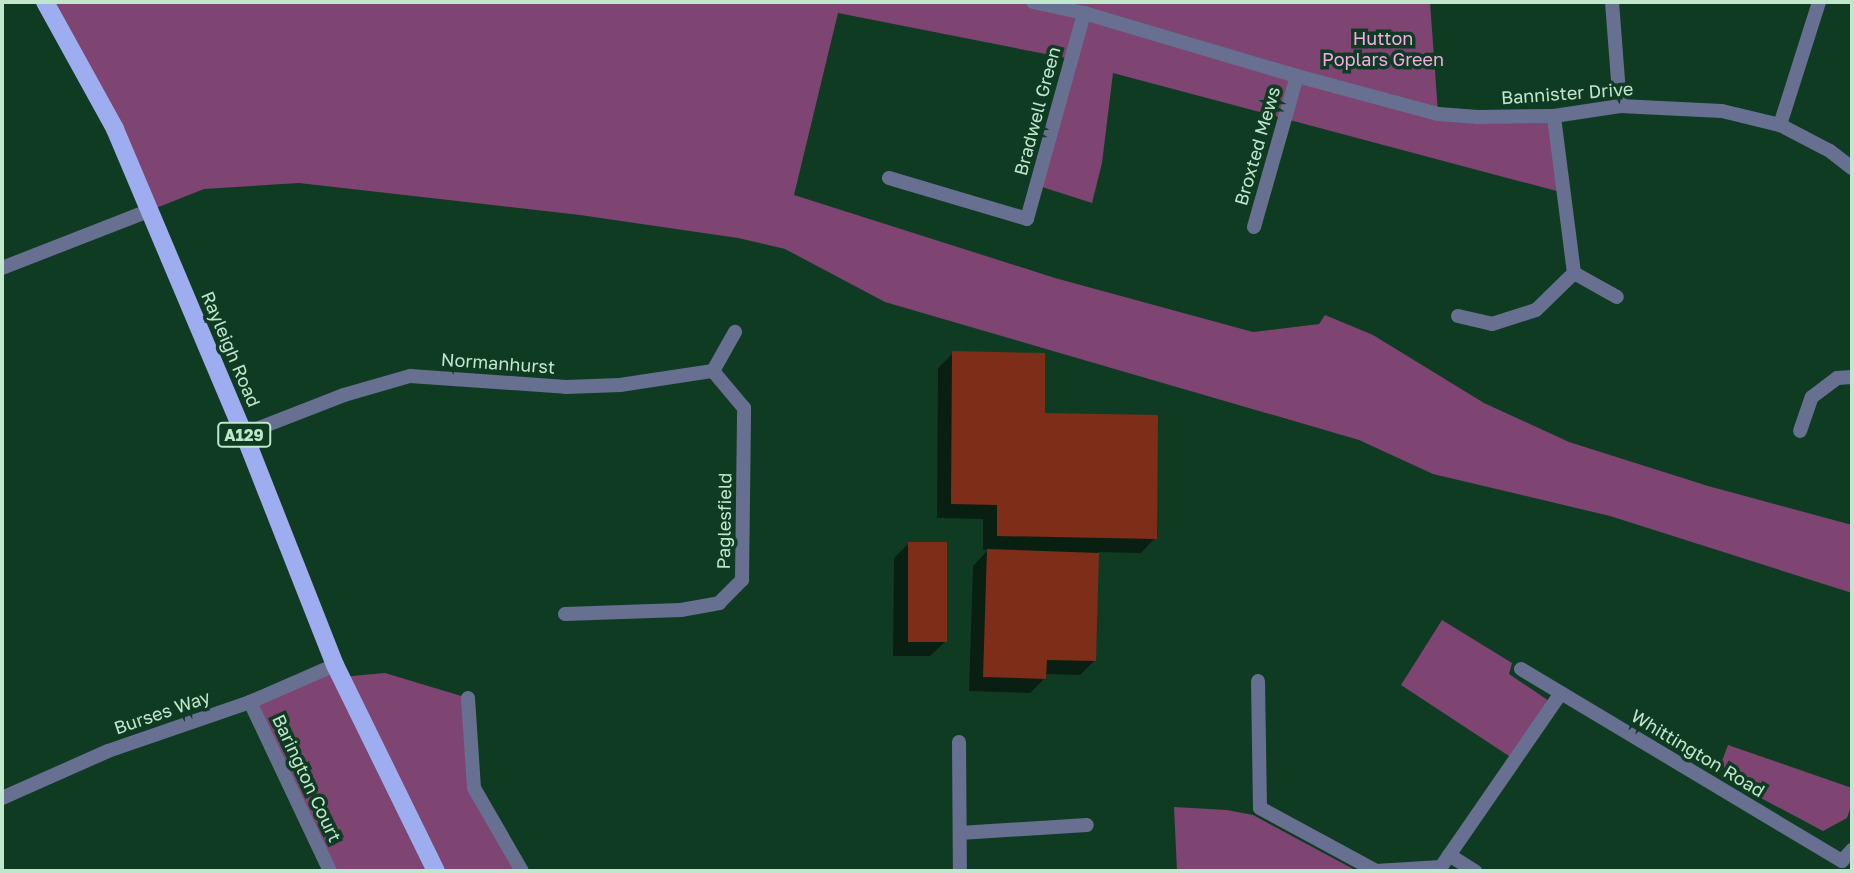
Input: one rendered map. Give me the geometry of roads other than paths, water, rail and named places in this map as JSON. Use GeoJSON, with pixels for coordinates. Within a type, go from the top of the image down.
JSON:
{"type":"FeatureCollection","features":[{"type":"Feature","properties":{"kind":"main road","name":"Rayleigh Road"},"geometry":{"type":"LineString","coordinates":[[45,2],[115,129],[244,434],[335,665],[436,871]]}},
{"type":"Feature","properties":{"kind":"street","name":"Bannister Drive"},"geometry":{"type":"LineString","coordinates":[[1033,2],[1084,13],[1297,76],[1438,114],[1478,117],[1554,116],[1620,106],[1722,111],[1780,125],[1830,151],[1852,168]]}},
{"type":"Feature","properties":{"kind":"street"},"geometry":{"type":"LineString","coordinates":[[1612,2],[1620,106]]}},
{"type":"Feature","properties":{"kind":"street"},"geometry":{"type":"LineString","coordinates":[[1780,125],[1819,2]]}},
{"type":"Feature","properties":{"kind":"street","name":"Bradwell Green"},"geometry":{"type":"LineString","coordinates":[[888,178],[1027,219],[1084,13]]}},
{"type":"Feature","properties":{"kind":"street","name":"Broxted Mews"},"geometry":{"type":"LineString","coordinates":[[1254,227],[1297,76]]}},
{"type":"Feature","properties":{"kind":"street"},"geometry":{"type":"LineString","coordinates":[[1554,116],[1574,273]]}},
{"type":"Feature","properties":{"kind":"street"},"geometry":{"type":"LineString","coordinates":[[2,268],[151,210]]}},
{"type":"Feature","properties":{"kind":"street"},"geometry":{"type":"LineString","coordinates":[[1574,273],[1617,297]]}},
{"type":"Feature","properties":{"kind":"street"},"geometry":{"type":"LineString","coordinates":[[1458,316],[1492,324],[1536,310],[1574,273]]}},
{"type":"Feature","properties":{"kind":"street"},"geometry":{"type":"LineString","coordinates":[[713,371],[735,332]]}},
{"type":"Feature","properties":{"kind":"street","name":"Normanhurst"},"geometry":{"type":"LineString","coordinates":[[244,434],[344,395],[410,376],[566,387],[620,385],[713,371]]}},
{"type":"Feature","properties":{"kind":"street","name":"Paglesfield"},"geometry":{"type":"LineString","coordinates":[[565,614],[681,610],[719,603],[742,580],[744,408],[713,371]]}},
{"type":"Feature","properties":{"kind":"street"},"geometry":{"type":"LineString","coordinates":[[1800,431],[1812,397],[1837,378],[1852,377]]}},
{"type":"Feature","properties":{"kind":"street","name":"Burses Way"},"geometry":{"type":"LineString","coordinates":[[2,798],[108,751],[250,702],[335,665]]}},
{"type":"Feature","properties":{"kind":"street","name":"Whittington Road"},"geometry":{"type":"LineString","coordinates":[[1521,669],[1839,866],[1852,850]]}},
{"type":"Feature","properties":{"kind":"street"},"geometry":{"type":"LineString","coordinates":[[1258,681],[1260,808],[1376,871],[1441,867],[1561,693]]}},
{"type":"Feature","properties":{"kind":"street"},"geometry":{"type":"LineString","coordinates":[[468,698],[474,788],[522,871]]}},
{"type":"Feature","properties":{"kind":"street","name":"Barington Court"},"geometry":{"type":"LineString","coordinates":[[250,702],[330,871]]}},
{"type":"Feature","properties":{"kind":"street"},"geometry":{"type":"LineString","coordinates":[[960,742],[960,871]]}},
{"type":"Feature","properties":{"kind":"street"},"geometry":{"type":"LineString","coordinates":[[960,833],[1087,825]]}},
{"type":"Feature","properties":{"kind":"street"},"geometry":{"type":"LineString","coordinates":[[1449,855],[1475,871]]}},
{"type":"Feature","properties":{"kind":"park label","name":"Hutton Poplars Green"},"geometry":{"type":"Point","coordinates":[1383,49]}}]}
